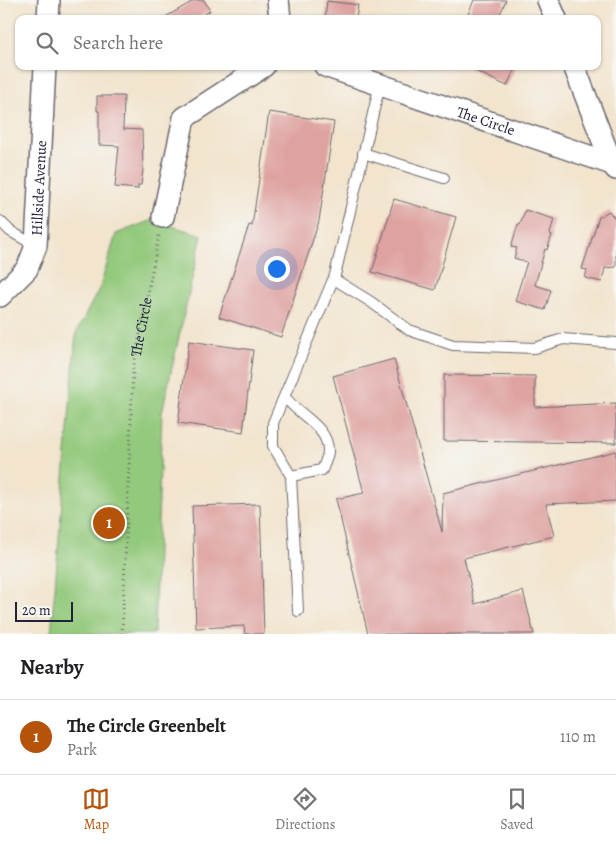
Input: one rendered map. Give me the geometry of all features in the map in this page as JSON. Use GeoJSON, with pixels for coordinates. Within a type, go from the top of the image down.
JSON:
{"type":"FeatureCollection","features":[{"type":"Feature","properties":{"kind":"street"},"geometry":{"type":"LineString","coordinates":[[48,15],[49,0]]}},
{"type":"Feature","properties":{"kind":"street"},"geometry":{"type":"LineString","coordinates":[[278,0],[280,15]]}},
{"type":"Feature","properties":{"kind":"street"},"geometry":{"type":"LineString","coordinates":[[548,0],[554,15]]}},
{"type":"Feature","properties":{"kind":"street","name":"Hillside Avenue"},"geometry":{"type":"LineString","coordinates":[[0,296],[27,269],[36,246],[46,70]]}},
{"type":"Feature","properties":{"kind":"street"},"geometry":{"type":"LineString","coordinates":[[163,217],[184,118],[258,70]]}},
{"type":"Feature","properties":{"kind":"street","name":"The Circle"},"geometry":{"type":"LineString","coordinates":[[337,70],[615,163]]}},
{"type":"Feature","properties":{"kind":"street"},"geometry":{"type":"LineString","coordinates":[[576,70],[615,163]]}},
{"type":"Feature","properties":{"kind":"lane"},"geometry":{"type":"LineString","coordinates":[[298,611],[291,476],[274,446],[273,423],[334,279],[380,84]]}},
{"type":"Feature","properties":{"kind":"lane"},"geometry":{"type":"LineString","coordinates":[[363,153],[444,178]]}},
{"type":"Feature","properties":{"kind":"lane"},"geometry":{"type":"LineString","coordinates":[[0,221],[10,231],[36,246]]}},
{"type":"Feature","properties":{"kind":"lane"},"geometry":{"type":"LineString","coordinates":[[334,279],[371,302],[409,330],[453,345],[535,348],[563,339],[616,343]]}},
{"type":"Feature","properties":{"kind":"lane"},"geometry":{"type":"LineString","coordinates":[[285,397],[292,407],[322,430],[328,452],[322,470],[291,476]]}},
{"type":"Feature","properties":{"kind":"path","name":"The Circle"},"geometry":{"type":"LineString","coordinates":[[122,634],[133,370],[163,217]]}},
{"type":"Feature","properties":{"kind":"green space"},"geometry":{"type":"Polygon","coordinates":[[[152,220],[202,235],[162,412],[154,634],[51,634],[76,333],[100,287],[116,234],[152,220]]]}},
{"type":"Feature","properties":{"kind":"building"},"geometry":{"type":"Polygon","coordinates":[[[195,0],[204,0],[210,11],[202,15],[169,15],[195,0]]]}},
{"type":"Feature","properties":{"kind":"building"},"geometry":{"type":"Polygon","coordinates":[[[474,0],[506,0],[500,15],[468,15],[474,0]]]}},
{"type":"Feature","properties":{"kind":"building"},"geometry":{"type":"Polygon","coordinates":[[[327,1],[358,5],[357,15],[325,15],[327,1]]]}},
{"type":"Feature","properties":{"kind":"building"},"geometry":{"type":"Polygon","coordinates":[[[473,70],[514,70],[507,86],[473,70]]]}},
{"type":"Feature","properties":{"kind":"building"},"geometry":{"type":"Polygon","coordinates":[[[97,96],[124,96],[123,129],[142,130],[143,170],[141,185],[138,185],[138,189],[115,187],[119,146],[99,145],[97,96]]]}},
{"type":"Feature","properties":{"kind":"building"},"geometry":{"type":"Polygon","coordinates":[[[269,112],[334,122],[319,221],[281,337],[219,317],[249,225],[252,226],[269,112]]]}},
{"type":"Feature","properties":{"kind":"building"},"geometry":{"type":"Polygon","coordinates":[[[394,199],[456,217],[435,290],[372,272],[394,199]]]}},
{"type":"Feature","properties":{"kind":"building"},"geometry":{"type":"Polygon","coordinates":[[[525,210],[554,219],[550,234],[552,235],[547,250],[545,249],[535,285],[551,290],[545,310],[515,301],[527,262],[514,258],[517,248],[511,247],[518,224],[520,225],[525,210]]]}},
{"type":"Feature","properties":{"kind":"building"},"geometry":{"type":"Polygon","coordinates":[[[609,211],[616,220],[616,267],[605,268],[602,282],[585,278],[587,270],[582,269],[599,217],[609,211]]]}},
{"type":"Feature","properties":{"kind":"building"},"geometry":{"type":"Polygon","coordinates":[[[189,341],[253,350],[243,432],[178,423],[189,341]]]}},
{"type":"Feature","properties":{"kind":"building"},"geometry":{"type":"Polygon","coordinates":[[[394,359],[442,532],[443,493],[616,451],[616,501],[546,504],[554,536],[464,558],[475,604],[523,591],[534,634],[368,634],[336,499],[364,493],[333,376],[394,359]]]}},
{"type":"Feature","properties":{"kind":"building"},"geometry":{"type":"Polygon","coordinates":[[[444,375],[535,376],[535,407],[616,403],[616,443],[444,441],[444,375]]]}},
{"type":"Feature","properties":{"kind":"building"},"geometry":{"type":"Polygon","coordinates":[[[260,504],[264,634],[245,634],[244,626],[196,628],[192,506],[260,504]]]}},
{"type":"Feature","properties":{"kind":"place","name":"The Circle Greenbelt"},"geometry":{"type":"Point","coordinates":[109,523]}}]}
